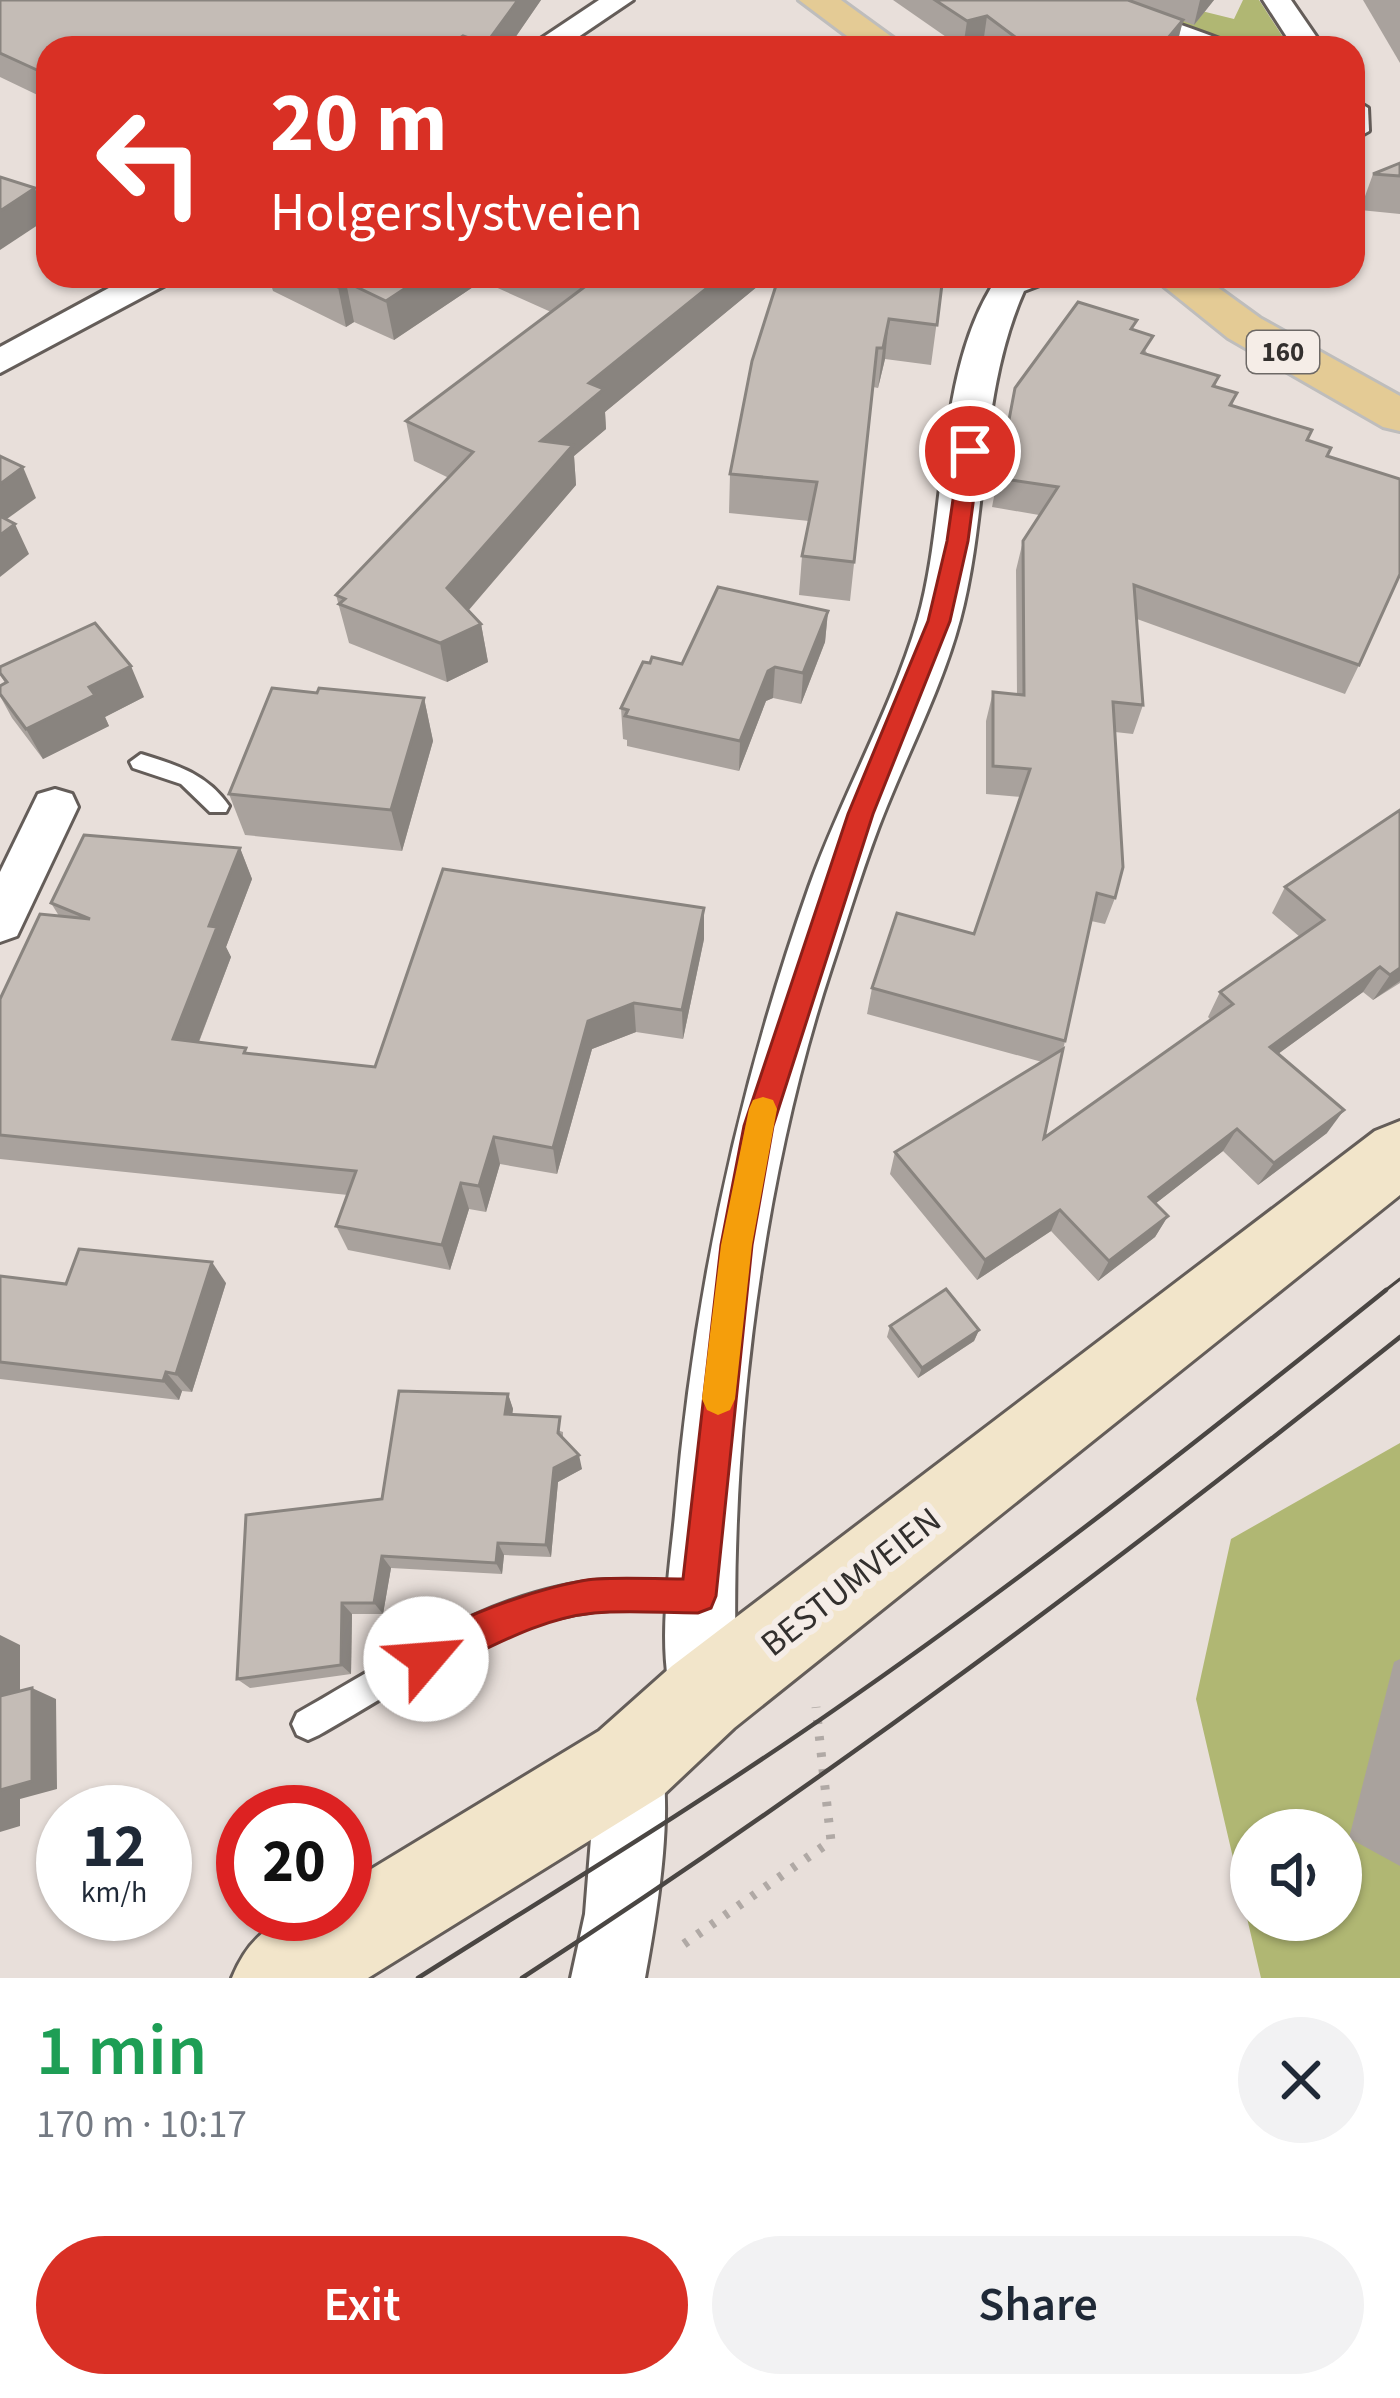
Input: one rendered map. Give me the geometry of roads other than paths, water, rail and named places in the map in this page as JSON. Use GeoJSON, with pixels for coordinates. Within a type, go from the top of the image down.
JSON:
{"type":"FeatureCollection","features":[{"type":"Feature","properties":{"kind":"main road"},"geometry":{"type":"LineString","coordinates":[[817,0],[870,36]]}},
{"type":"Feature","properties":{"kind":"main road","name":"160"},"geometry":{"type":"LineString","coordinates":[[1190,288],[1273,346],[1400,416]]}},
{"type":"Feature","properties":{"kind":"street"},"geometry":{"type":"LineString","coordinates":[[561,36],[619,0]]}},
{"type":"Feature","properties":{"kind":"street"},"geometry":{"type":"LineString","coordinates":[[1055,0],[1142,19],[1187,36]]}},
{"type":"Feature","properties":{"kind":"street"},"geometry":{"type":"LineString","coordinates":[[1277,0],[1301,36]]}},
{"type":"Feature","properties":{"kind":"street"},"geometry":{"type":"LineString","coordinates":[[10,346],[133,288]]}},
{"type":"Feature","properties":{"kind":"street"},"geometry":{"type":"LineString","coordinates":[[703,1697],[698,1596],[736,1245],[758,1126],[854,833],[939,621],[958,541],[983,351],[1008,288]]}},
{"type":"Feature","properties":{"kind":"street"},"geometry":{"type":"LineString","coordinates":[[0,922],[55,808]]}},
{"type":"Feature","properties":{"kind":"street","name":"BESTUMVEIEN"},"geometry":{"type":"LineString","coordinates":[[280,1978],[631,1762],[703,1697],[1400,1153]]}},
{"type":"Feature","properties":{"kind":"street"},"geometry":{"type":"LineString","coordinates":[[608,1978],[621,1914],[631,1762]]}},
{"type":"Feature","properties":{"kind":"lane"},"geometry":{"type":"LineString","coordinates":[[141,762],[189,778],[218,806]]}},
{"type":"Feature","properties":{"kind":"lane"},"geometry":{"type":"LineString","coordinates":[[308,1724],[466,1637],[551,1605],[593,1596],[698,1596]]}},
{"type":"Feature","properties":{"kind":"tram line"},"geometry":{"type":"LineString","coordinates":[[1382,1293],[1400,1279]]}},
{"type":"Feature","properties":{"kind":"tram line"},"geometry":{"type":"LineString","coordinates":[[418,1978],[734,1778],[908,1658],[1115,1504],[1386,1290]]}},
{"type":"Feature","properties":{"kind":"tram line"},"geometry":{"type":"LineString","coordinates":[[522,1978],[748,1826],[969,1668],[1400,1337]]}}]}
